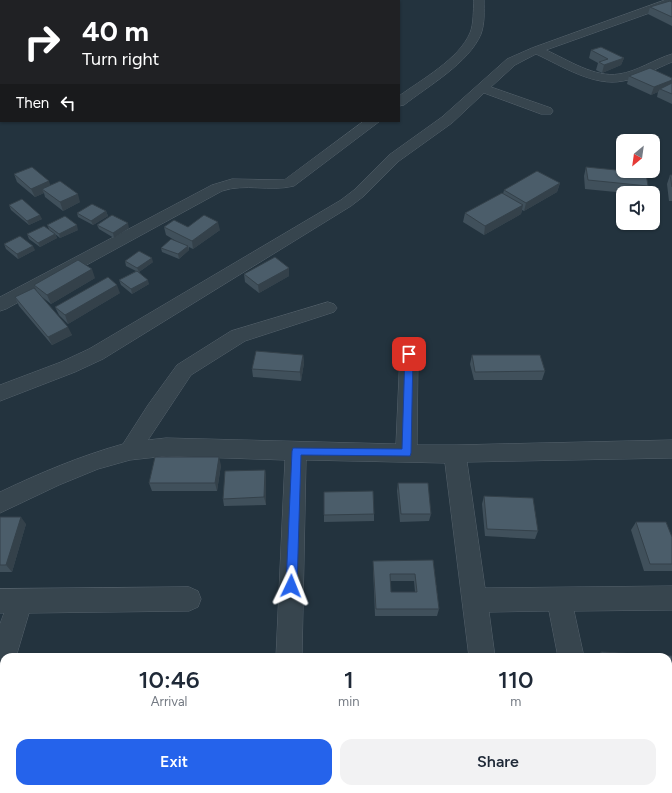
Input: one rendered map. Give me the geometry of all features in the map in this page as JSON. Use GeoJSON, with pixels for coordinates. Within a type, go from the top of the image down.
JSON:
{"type":"FeatureCollection","features":[{"type":"Feature","properties":{"kind":"street"},"geometry":{"type":"LineString","coordinates":[[400,101],[451,63],[472,42],[476,34],[482,1]]}},
{"type":"Feature","properties":{"kind":"street"},"geometry":{"type":"LineString","coordinates":[[0,393],[68,367],[96,354],[346,203],[359,193],[394,158],[446,120],[511,62],[536,50],[672,1]]}},
{"type":"Feature","properties":{"kind":"street"},"geometry":{"type":"LineString","coordinates":[[536,50],[594,75],[616,79],[672,58]]}},
{"type":"Feature","properties":{"kind":"street"},"geometry":{"type":"LineString","coordinates":[[482,88],[546,111]]}},
{"type":"Feature","properties":{"kind":"street"},"geometry":{"type":"LineString","coordinates":[[0,305],[217,188],[232,183],[280,185],[289,183],[372,122]]}},
{"type":"Feature","properties":{"kind":"street"},"geometry":{"type":"LineString","coordinates":[[130,451],[155,411],[184,370],[238,336],[328,308]]}},
{"type":"Feature","properties":{"kind":"street"},"geometry":{"type":"LineString","coordinates":[[406,453],[409,354]]}},
{"type":"Feature","properties":{"kind":"street"},"geometry":{"type":"LineString","coordinates":[[0,503],[52,478],[94,461],[130,451],[166,447],[455,454],[672,448]]}},
{"type":"Feature","properties":{"kind":"street"},"geometry":{"type":"LineString","coordinates":[[288,653],[296,451]]}},
{"type":"Feature","properties":{"kind":"street"},"geometry":{"type":"LineString","coordinates":[[455,454],[481,653]]}},
{"type":"Feature","properties":{"kind":"street"},"geometry":{"type":"LineString","coordinates":[[2,653],[10,601],[189,598]]}},
{"type":"Feature","properties":{"kind":"street"},"geometry":{"type":"LineString","coordinates":[[474,600],[672,598]]}},
{"type":"Feature","properties":{"kind":"street"},"geometry":{"type":"LineString","coordinates":[[559,599],[570,653]]}},
{"type":"Feature","properties":{"kind":"building"},"geometry":{"type":"Polygon","coordinates":[[[670,1],[672,2],[672,17],[650,7],[670,1]]]}},
{"type":"Feature","properties":{"kind":"building"},"geometry":{"type":"Polygon","coordinates":[[[601,47],[624,58],[604,65],[599,62],[608,59],[591,50],[601,47]]]}},
{"type":"Feature","properties":{"kind":"building"},"geometry":{"type":"Polygon","coordinates":[[[650,68],[672,78],[672,80],[654,87],[629,76],[650,68]]]}},
{"type":"Feature","properties":{"kind":"building"},"geometry":{"type":"Polygon","coordinates":[[[672,83],[672,94],[660,89],[672,83]]]}},
{"type":"Feature","properties":{"kind":"building"},"geometry":{"type":"Polygon","coordinates":[[[32,167],[49,181],[31,189],[14,174],[32,167]]]}},
{"type":"Feature","properties":{"kind":"building"},"geometry":{"type":"Polygon","coordinates":[[[586,167],[616,170],[616,178],[647,178],[648,186],[588,180],[586,167]]]}},
{"type":"Feature","properties":{"kind":"building"},"geometry":{"type":"Polygon","coordinates":[[[537,171],[560,183],[526,203],[504,190],[537,171]]]}},
{"type":"Feature","properties":{"kind":"building"},"geometry":{"type":"Polygon","coordinates":[[[670,175],[672,175],[672,187],[670,175]]]}},
{"type":"Feature","properties":{"kind":"building"},"geometry":{"type":"Polygon","coordinates":[[[60,181],[78,194],[60,202],[42,189],[60,181]]]}},
{"type":"Feature","properties":{"kind":"building"},"geometry":{"type":"Polygon","coordinates":[[[502,193],[523,205],[485,226],[465,213],[502,193]]]}},
{"type":"Feature","properties":{"kind":"building"},"geometry":{"type":"Polygon","coordinates":[[[22,199],[40,215],[27,221],[9,205],[22,199]]]}},
{"type":"Feature","properties":{"kind":"building"},"geometry":{"type":"Polygon","coordinates":[[[92,204],[106,211],[91,221],[77,213],[92,204]]]}},
{"type":"Feature","properties":{"kind":"building"},"geometry":{"type":"Polygon","coordinates":[[[112,215],[128,223],[113,233],[97,225],[112,215]]]}},
{"type":"Feature","properties":{"kind":"building"},"geometry":{"type":"Polygon","coordinates":[[[204,215],[218,222],[192,241],[164,227],[174,220],[188,227],[204,215]]]}},
{"type":"Feature","properties":{"kind":"building"},"geometry":{"type":"Polygon","coordinates":[[[65,216],[77,225],[59,234],[47,225],[65,216]]]}},
{"type":"Feature","properties":{"kind":"building"},"geometry":{"type":"Polygon","coordinates":[[[44,226],[55,234],[38,243],[27,234],[44,226]]]}},
{"type":"Feature","properties":{"kind":"building"},"geometry":{"type":"Polygon","coordinates":[[[20,236],[33,246],[17,254],[4,244],[20,236]]]}},
{"type":"Feature","properties":{"kind":"building"},"geometry":{"type":"Polygon","coordinates":[[[171,239],[188,246],[178,254],[161,248],[171,239]]]}},
{"type":"Feature","properties":{"kind":"building"},"geometry":{"type":"Polygon","coordinates":[[[139,251],[152,258],[137,268],[125,261],[139,251]]]}},
{"type":"Feature","properties":{"kind":"building"},"geometry":{"type":"Polygon","coordinates":[[[275,257],[289,268],[258,285],[244,274],[275,257]]]}},
{"type":"Feature","properties":{"kind":"building"},"geometry":{"type":"Polygon","coordinates":[[[78,260],[92,269],[47,295],[34,285],[78,260]]]}},
{"type":"Feature","properties":{"kind":"building"},"geometry":{"type":"Polygon","coordinates":[[[137,271],[148,280],[131,289],[119,280],[137,271]]]}},
{"type":"Feature","properties":{"kind":"building"},"geometry":{"type":"Polygon","coordinates":[[[108,277],[117,285],[65,315],[55,307],[108,277]]]}},
{"type":"Feature","properties":{"kind":"building"},"geometry":{"type":"Polygon","coordinates":[[[34,288],[68,327],[48,337],[15,297],[34,288]]]}},
{"type":"Feature","properties":{"kind":"building"},"geometry":{"type":"Polygon","coordinates":[[[256,351],[303,355],[300,372],[252,369],[256,351]]]}},
{"type":"Feature","properties":{"kind":"building"},"geometry":{"type":"Polygon","coordinates":[[[472,355],[540,355],[545,371],[475,372],[472,355]]]}},
{"type":"Feature","properties":{"kind":"building"},"geometry":{"type":"Polygon","coordinates":[[[155,457],[219,457],[215,483],[149,483],[155,457]]]}},
{"type":"Feature","properties":{"kind":"building"},"geometry":{"type":"Polygon","coordinates":[[[265,470],[264,497],[223,499],[225,471],[265,470]]]}},
{"type":"Feature","properties":{"kind":"building"},"geometry":{"type":"Polygon","coordinates":[[[398,483],[428,483],[431,514],[401,514],[398,483]]]}},
{"type":"Feature","properties":{"kind":"building"},"geometry":{"type":"Polygon","coordinates":[[[373,491],[374,514],[324,515],[324,492],[373,491]]]}},
{"type":"Feature","properties":{"kind":"building"},"geometry":{"type":"Polygon","coordinates":[[[484,496],[533,498],[538,531],[487,529],[484,496]]]}},
{"type":"Feature","properties":{"kind":"building"},"geometry":{"type":"Polygon","coordinates":[[[0,517],[21,517],[6,565],[0,565],[0,517]]]}},
{"type":"Feature","properties":{"kind":"building"},"geometry":{"type":"Polygon","coordinates":[[[636,522],[666,522],[672,537],[672,564],[650,564],[636,522]]]}},
{"type":"Feature","properties":{"kind":"building"},"geometry":{"type":"Polygon","coordinates":[[[433,560],[439,609],[376,609],[373,561],[433,560]],[[390,574],[391,592],[417,592],[415,574],[390,574]]]}},
{"type":"Feature","properties":{"kind":"route"},"geometry":{"type":"LineString","coordinates":[[291,586],[296,451],[406,453],[409,354]]}}]}
